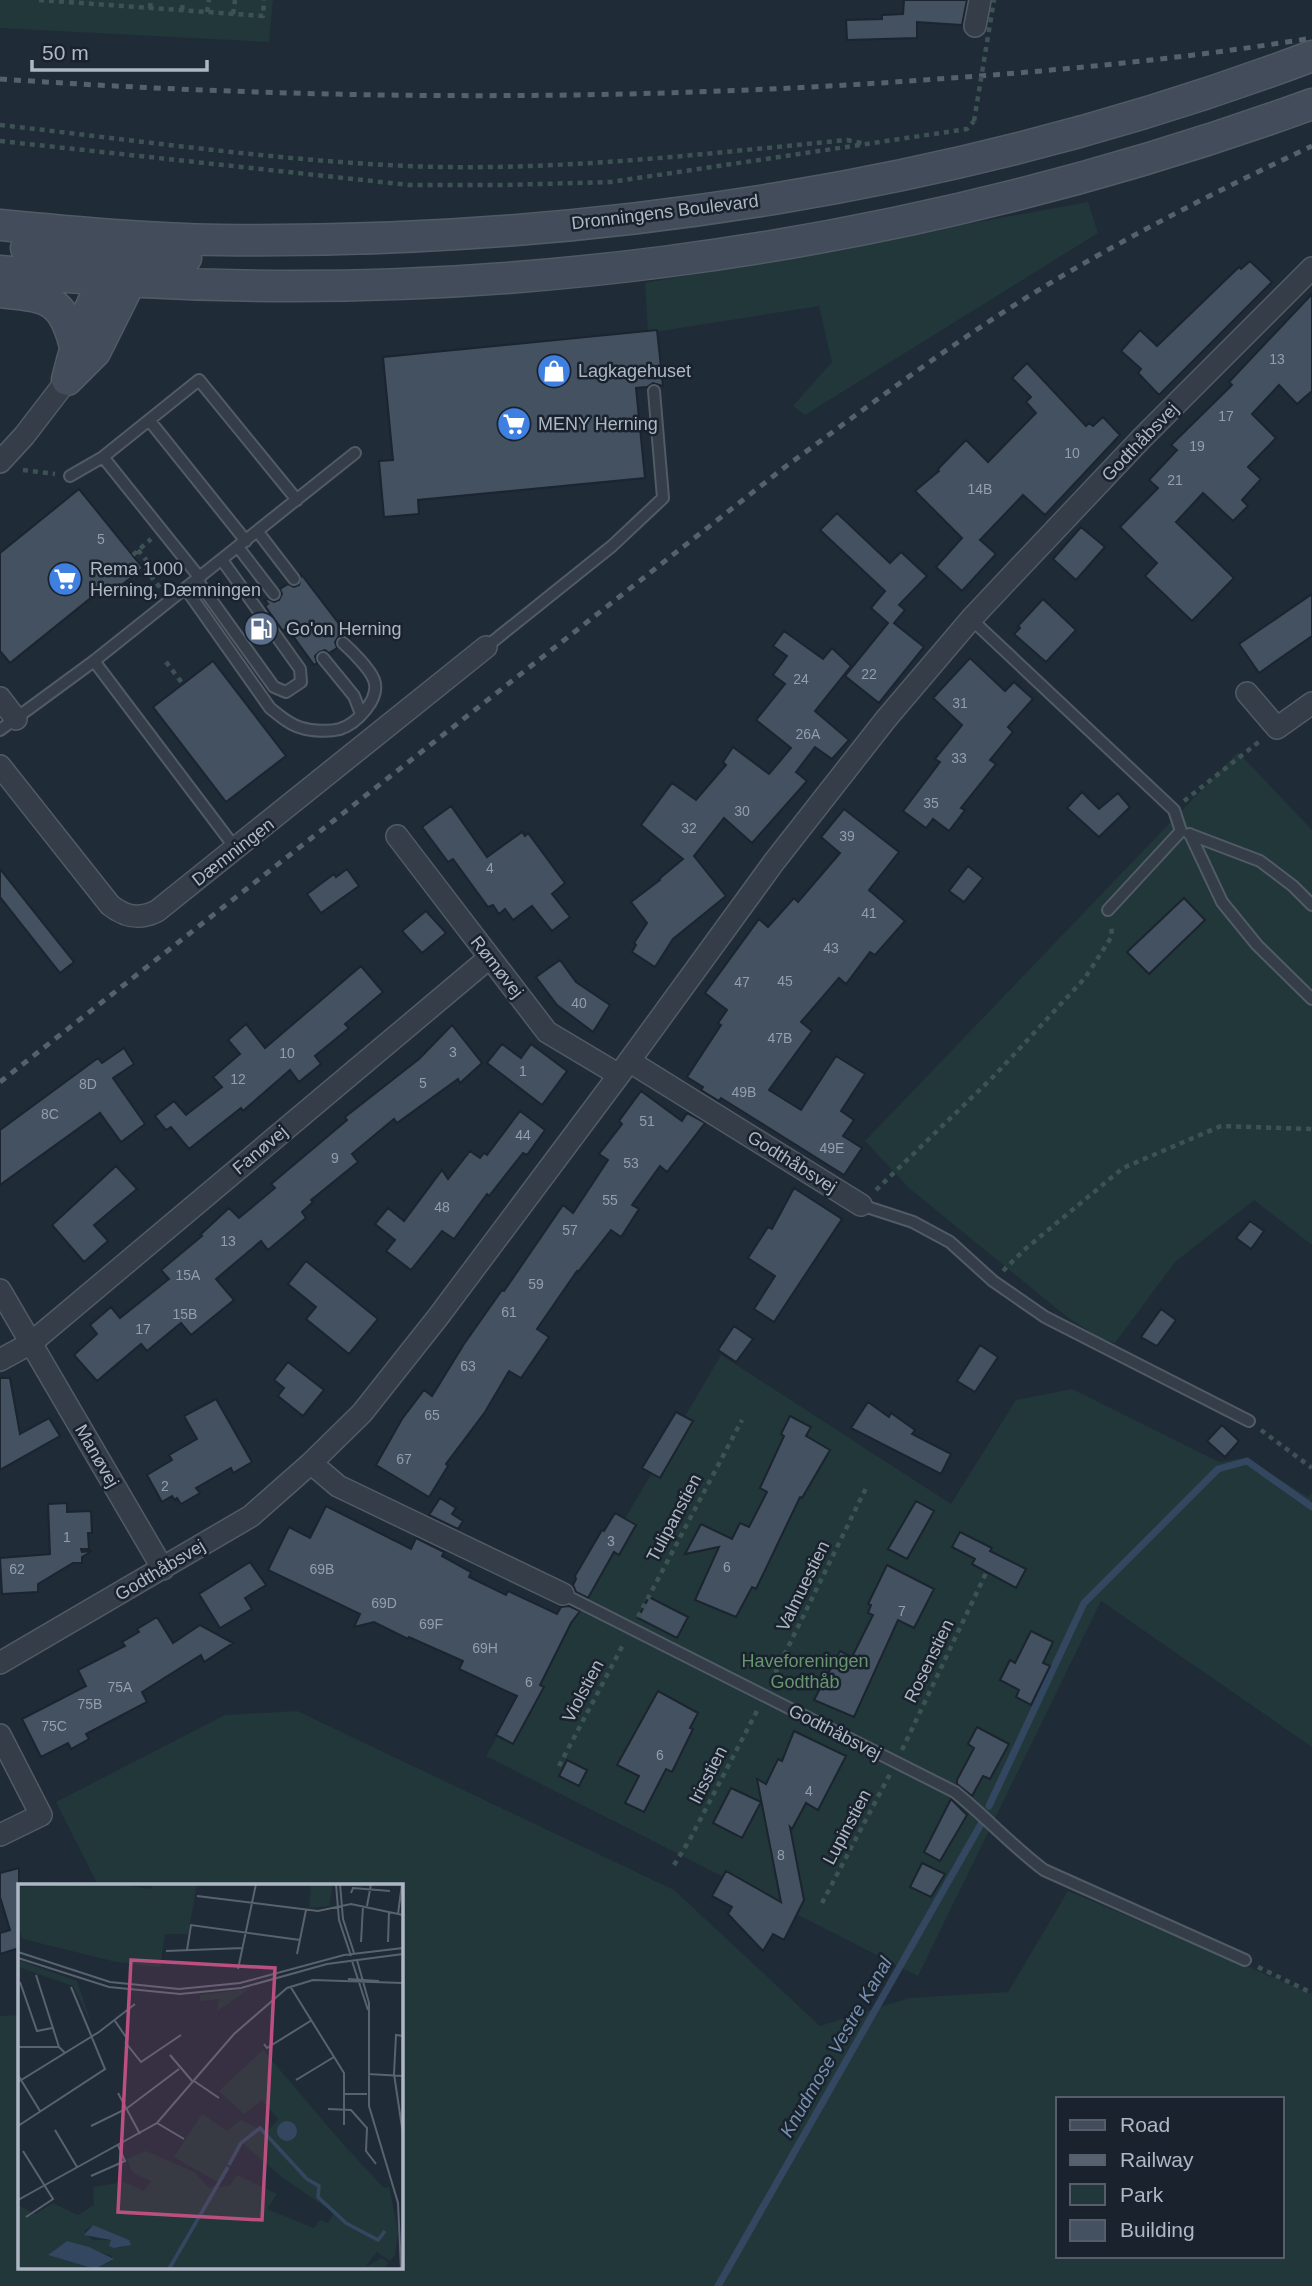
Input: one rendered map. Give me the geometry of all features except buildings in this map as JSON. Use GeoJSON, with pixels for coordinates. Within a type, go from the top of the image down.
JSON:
{"type":"FeatureCollection","features":[{"type":"Feature","properties":{"kind":"main road","name":"Dronningens Boulevard"},"geometry":{"type":"LineString","coordinates":[[0,225],[129,236],[220,240],[328,238],[453,234],[608,221],[728,207],[855,184],[1124,119],[1245,81],[1312,55]]}},
{"type":"Feature","properties":{"kind":"main road"},"geometry":{"type":"LineString","coordinates":[[0,271],[332,286],[459,281],[613,268],[722,254],[863,230],[1010,198],[1135,163],[1312,104]]}},
{"type":"Feature","properties":{"kind":"main road"},"geometry":{"type":"LineString","coordinates":[[67,380],[75,347],[118,276],[131,260],[152,257],[236,260],[281,256],[328,238]]}},
{"type":"Feature","properties":{"kind":"main road"},"geometry":{"type":"LineString","coordinates":[[0,246],[98,255],[118,276]]}},
{"type":"Feature","properties":{"kind":"main road"},"geometry":{"type":"LineString","coordinates":[[67,380],[95,352],[118,276]]}},
{"type":"Feature","properties":{"kind":"main road"},"geometry":{"type":"LineString","coordinates":[[0,292],[34,296],[52,303],[62,311],[70,326],[75,347]]}},
{"type":"Feature","properties":{"kind":"street"},"geometry":{"type":"LineString","coordinates":[[975,26],[980,0]]}},
{"type":"Feature","properties":{"kind":"street","name":"Godthåbsvej"},"geometry":{"type":"LineString","coordinates":[[0,1663],[251,1516],[362,1413],[438,1317],[774,862],[886,719],[971,619],[1141,439],[1312,268]]}},
{"type":"Feature","properties":{"kind":"street"},"geometry":{"type":"LineString","coordinates":[[0,462],[24,436],[67,380]]}},
{"type":"Feature","properties":{"kind":"street","name":"Dæmningen"},"geometry":{"type":"LineString","coordinates":[[0,765],[93,885],[119,912],[145,917],[157,911],[236,849],[486,647]]}},
{"type":"Feature","properties":{"kind":"street"},"geometry":{"type":"LineString","coordinates":[[1247,693],[1277,727],[1312,703]]}},
{"type":"Feature","properties":{"kind":"street"},"geometry":{"type":"LineString","coordinates":[[0,698],[8,724]]}},
{"type":"Feature","properties":{"kind":"street","name":"Rømøvej"},"geometry":{"type":"LineString","coordinates":[[397,835],[547,1032],[624,1068]]}},
{"type":"Feature","properties":{"kind":"street","name":"Fanøvej"},"geometry":{"type":"LineString","coordinates":[[31,1343],[489,958]]}},
{"type":"Feature","properties":{"kind":"street","name":"Godthåbsvej"},"geometry":{"type":"LineString","coordinates":[[624,1068],[861,1205]]}},
{"type":"Feature","properties":{"kind":"street","name":"Manøvej"},"geometry":{"type":"LineString","coordinates":[[0,1290],[163,1569]]}},
{"type":"Feature","properties":{"kind":"street"},"geometry":{"type":"LineString","coordinates":[[0,1360],[31,1343]]}},
{"type":"Feature","properties":{"kind":"street","name":"Godthåbsvej"},"geometry":{"type":"LineString","coordinates":[[311,1463],[338,1486],[563,1594]]}},
{"type":"Feature","properties":{"kind":"street"},"geometry":{"type":"LineString","coordinates":[[0,1735],[41,1815],[0,1835]]}},
{"type":"Feature","properties":{"kind":"lane"},"geometry":{"type":"LineString","coordinates":[[70,476],[103,457],[199,380],[297,500]]}},
{"type":"Feature","properties":{"kind":"lane"},"geometry":{"type":"LineString","coordinates":[[486,647],[612,546],[663,498],[654,391]]}},
{"type":"Feature","properties":{"kind":"lane"},"geometry":{"type":"LineString","coordinates":[[149,420],[242,544],[274,594]]}},
{"type":"Feature","properties":{"kind":"lane"},"geometry":{"type":"LineString","coordinates":[[8,724],[199,579],[355,453]]}},
{"type":"Feature","properties":{"kind":"lane"},"geometry":{"type":"LineString","coordinates":[[103,457],[199,579],[274,687],[286,692],[302,682],[300,669],[222,560]]}},
{"type":"Feature","properties":{"kind":"lane"},"geometry":{"type":"LineString","coordinates":[[258,532],[294,579]]}},
{"type":"Feature","properties":{"kind":"lane"},"geometry":{"type":"LineString","coordinates":[[186,589],[270,708],[301,728],[316,731],[340,729],[369,707],[374,695],[375,681],[354,652],[343,643]]}},
{"type":"Feature","properties":{"kind":"lane"},"geometry":{"type":"LineString","coordinates":[[971,619],[1174,810],[1222,902],[1257,945],[1312,999]]}},
{"type":"Feature","properties":{"kind":"lane"},"geometry":{"type":"LineString","coordinates":[[323,658],[354,696],[361,714]]}},
{"type":"Feature","properties":{"kind":"lane"},"geometry":{"type":"LineString","coordinates":[[94,661],[236,849]]}},
{"type":"Feature","properties":{"kind":"lane"},"geometry":{"type":"LineString","coordinates":[[1185,832],[1260,861],[1293,886],[1312,905]]}},
{"type":"Feature","properties":{"kind":"lane"},"geometry":{"type":"LineString","coordinates":[[1108,910],[1185,832]]}},
{"type":"Feature","properties":{"kind":"lane","name":"Godthåbsvej"},"geometry":{"type":"LineString","coordinates":[[861,1205],[914,1222],[950,1242],[993,1281],[1045,1317],[1249,1421]]}},
{"type":"Feature","properties":{"kind":"lane","name":"Godthåbsvej"},"geometry":{"type":"LineString","coordinates":[[563,1594],[956,1792],[983,1814],[995,1830],[1044,1870],[1245,1960]]}},
{"type":"Feature","properties":{"kind":"path"},"geometry":{"type":"LineString","coordinates":[[39,0],[122,3],[150,8],[263,16],[264,0]]}},
{"type":"Feature","properties":{"kind":"path"},"geometry":{"type":"LineString","coordinates":[[150,8],[151,0]]}},
{"type":"Feature","properties":{"kind":"path"},"geometry":{"type":"LineString","coordinates":[[182,10],[183,0]]}},
{"type":"Feature","properties":{"kind":"path"},"geometry":{"type":"LineString","coordinates":[[207,12],[209,0]]}},
{"type":"Feature","properties":{"kind":"path"},"geometry":{"type":"LineString","coordinates":[[233,14],[235,0]]}},
{"type":"Feature","properties":{"kind":"path"},"geometry":{"type":"LineString","coordinates":[[0,141],[409,185],[505,186],[611,181],[967,129],[974,121],[994,0]]}},
{"type":"Feature","properties":{"kind":"path"},"geometry":{"type":"LineString","coordinates":[[0,125],[293,157],[408,166],[557,165],[645,160],[847,139],[866,144]]}},
{"type":"Feature","properties":{"kind":"path"},"geometry":{"type":"LineString","coordinates":[[0,462],[24,471],[70,476]]}},
{"type":"Feature","properties":{"kind":"path"},"geometry":{"type":"LineString","coordinates":[[138,551],[147,561],[147,571],[170,601]]}},
{"type":"Feature","properties":{"kind":"path"},"geometry":{"type":"LineString","coordinates":[[166,662],[183,684]]}},
{"type":"Feature","properties":{"kind":"path"},"geometry":{"type":"LineString","coordinates":[[1174,810],[1277,727]]}},
{"type":"Feature","properties":{"kind":"path"},"geometry":{"type":"LineString","coordinates":[[861,1205],[994,1076],[1085,978],[1112,936],[1108,910]]}},
{"type":"Feature","properties":{"kind":"path"},"geometry":{"type":"LineString","coordinates":[[993,1281],[1024,1250],[1123,1168],[1221,1126],[1312,1129]]}},
{"type":"Feature","properties":{"kind":"path","name":"Tulipanstien"},"geometry":{"type":"LineString","coordinates":[[631,1630],[742,1420]]}},
{"type":"Feature","properties":{"kind":"path"},"geometry":{"type":"LineString","coordinates":[[1249,1421],[1312,1468]]}},
{"type":"Feature","properties":{"kind":"path","name":"Valmuestien"},"geometry":{"type":"LineString","coordinates":[[764,1696],[866,1488]]}},
{"type":"Feature","properties":{"kind":"path","name":"Rosenstien"},"geometry":{"type":"LineString","coordinates":[[896,1763],[987,1571]]}},
{"type":"Feature","properties":{"kind":"path","name":"Violstien"},"geometry":{"type":"LineString","coordinates":[[559,1766],[631,1630]]}},
{"type":"Feature","properties":{"kind":"path","name":"Irisstien"},"geometry":{"type":"LineString","coordinates":[[674,1865],[764,1696]]}},
{"type":"Feature","properties":{"kind":"path","name":"Lupinstien"},"geometry":{"type":"LineString","coordinates":[[822,1903],[896,1763]]}},
{"type":"Feature","properties":{"kind":"path"},"geometry":{"type":"LineString","coordinates":[[1245,1960],[1312,1993]]}},
{"type":"Feature","properties":{"kind":"green space"},"geometry":{"type":"Polygon","coordinates":[[[0,0],[273,0],[269,42],[0,28],[0,0]]]}},
{"type":"Feature","properties":{"kind":"green space"},"geometry":{"type":"Polygon","coordinates":[[[1088,202],[1098,233],[805,415],[793,406],[832,362],[819,306],[648,333],[645,283],[1088,202]]]}},
{"type":"Feature","properties":{"kind":"green space"},"geometry":{"type":"Polygon","coordinates":[[[1238,752],[1312,830],[1312,1245],[1254,1200],[1175,1262],[1115,1343],[1098,1337],[1067,1317],[909,1188],[865,1141],[1238,752]]]}},
{"type":"Feature","properties":{"kind":"green space","name":"Haveforeningen Godthåb"},"geometry":{"type":"Polygon","coordinates":[[[721,1355],[951,1504],[1016,1400],[1072,1389],[1219,1462],[1245,1458],[1308,1497],[1312,1492],[1312,1747],[1101,1601],[918,1976],[486,1756],[721,1355]]]}},
{"type":"Feature","properties":{"kind":"green space"},"geometry":{"type":"Polygon","coordinates":[[[297,1711],[674,1890],[820,2026],[909,1998],[1008,1992],[1068,1891],[1312,1994],[1312,2286],[0,2286],[0,2016],[18,2015],[18,2268],[402,2268],[402,1884],[97,1884],[56,1802],[225,1715],[297,1711]]]}},
{"type":"Feature","properties":{"kind":"waterway","name":"Knudmose Vestre Kanal"},"geometry":{"type":"LineString","coordinates":[[989,1806],[1084,1603],[1218,1469],[1247,1461],[1312,1507]]}},
{"type":"Feature","properties":{"kind":"waterway","name":"Knudmose Vestre Kanal"},"geometry":{"type":"LineString","coordinates":[[718,2286],[981,1824]]}},
{"type":"Feature","properties":{"kind":"railway"},"geometry":{"type":"LineString","coordinates":[[0,79],[346,94],[462,96],[693,92],[1021,73],[1119,64],[1312,38]]}},
{"type":"Feature","properties":{"kind":"railway"},"geometry":{"type":"LineString","coordinates":[[0,1082],[785,467],[919,370],[1022,300],[1088,261],[1247,177],[1312,146]]}},
{"type":"Feature","properties":{"kind":"place","name":"Lagkagehuset"},"geometry":{"type":"Point","coordinates":[554,371]}},
{"type":"Feature","properties":{"kind":"place","name":"MENY Herning"},"geometry":{"type":"Point","coordinates":[514,424]}},
{"type":"Feature","properties":{"kind":"place","name":"Rema 1000 Herning, Dæmningen"},"geometry":{"type":"Point","coordinates":[65,579]}},
{"type":"Feature","properties":{"kind":"place","name":"Go'on Herning"},"geometry":{"type":"Point","coordinates":[261,629]}}]}
